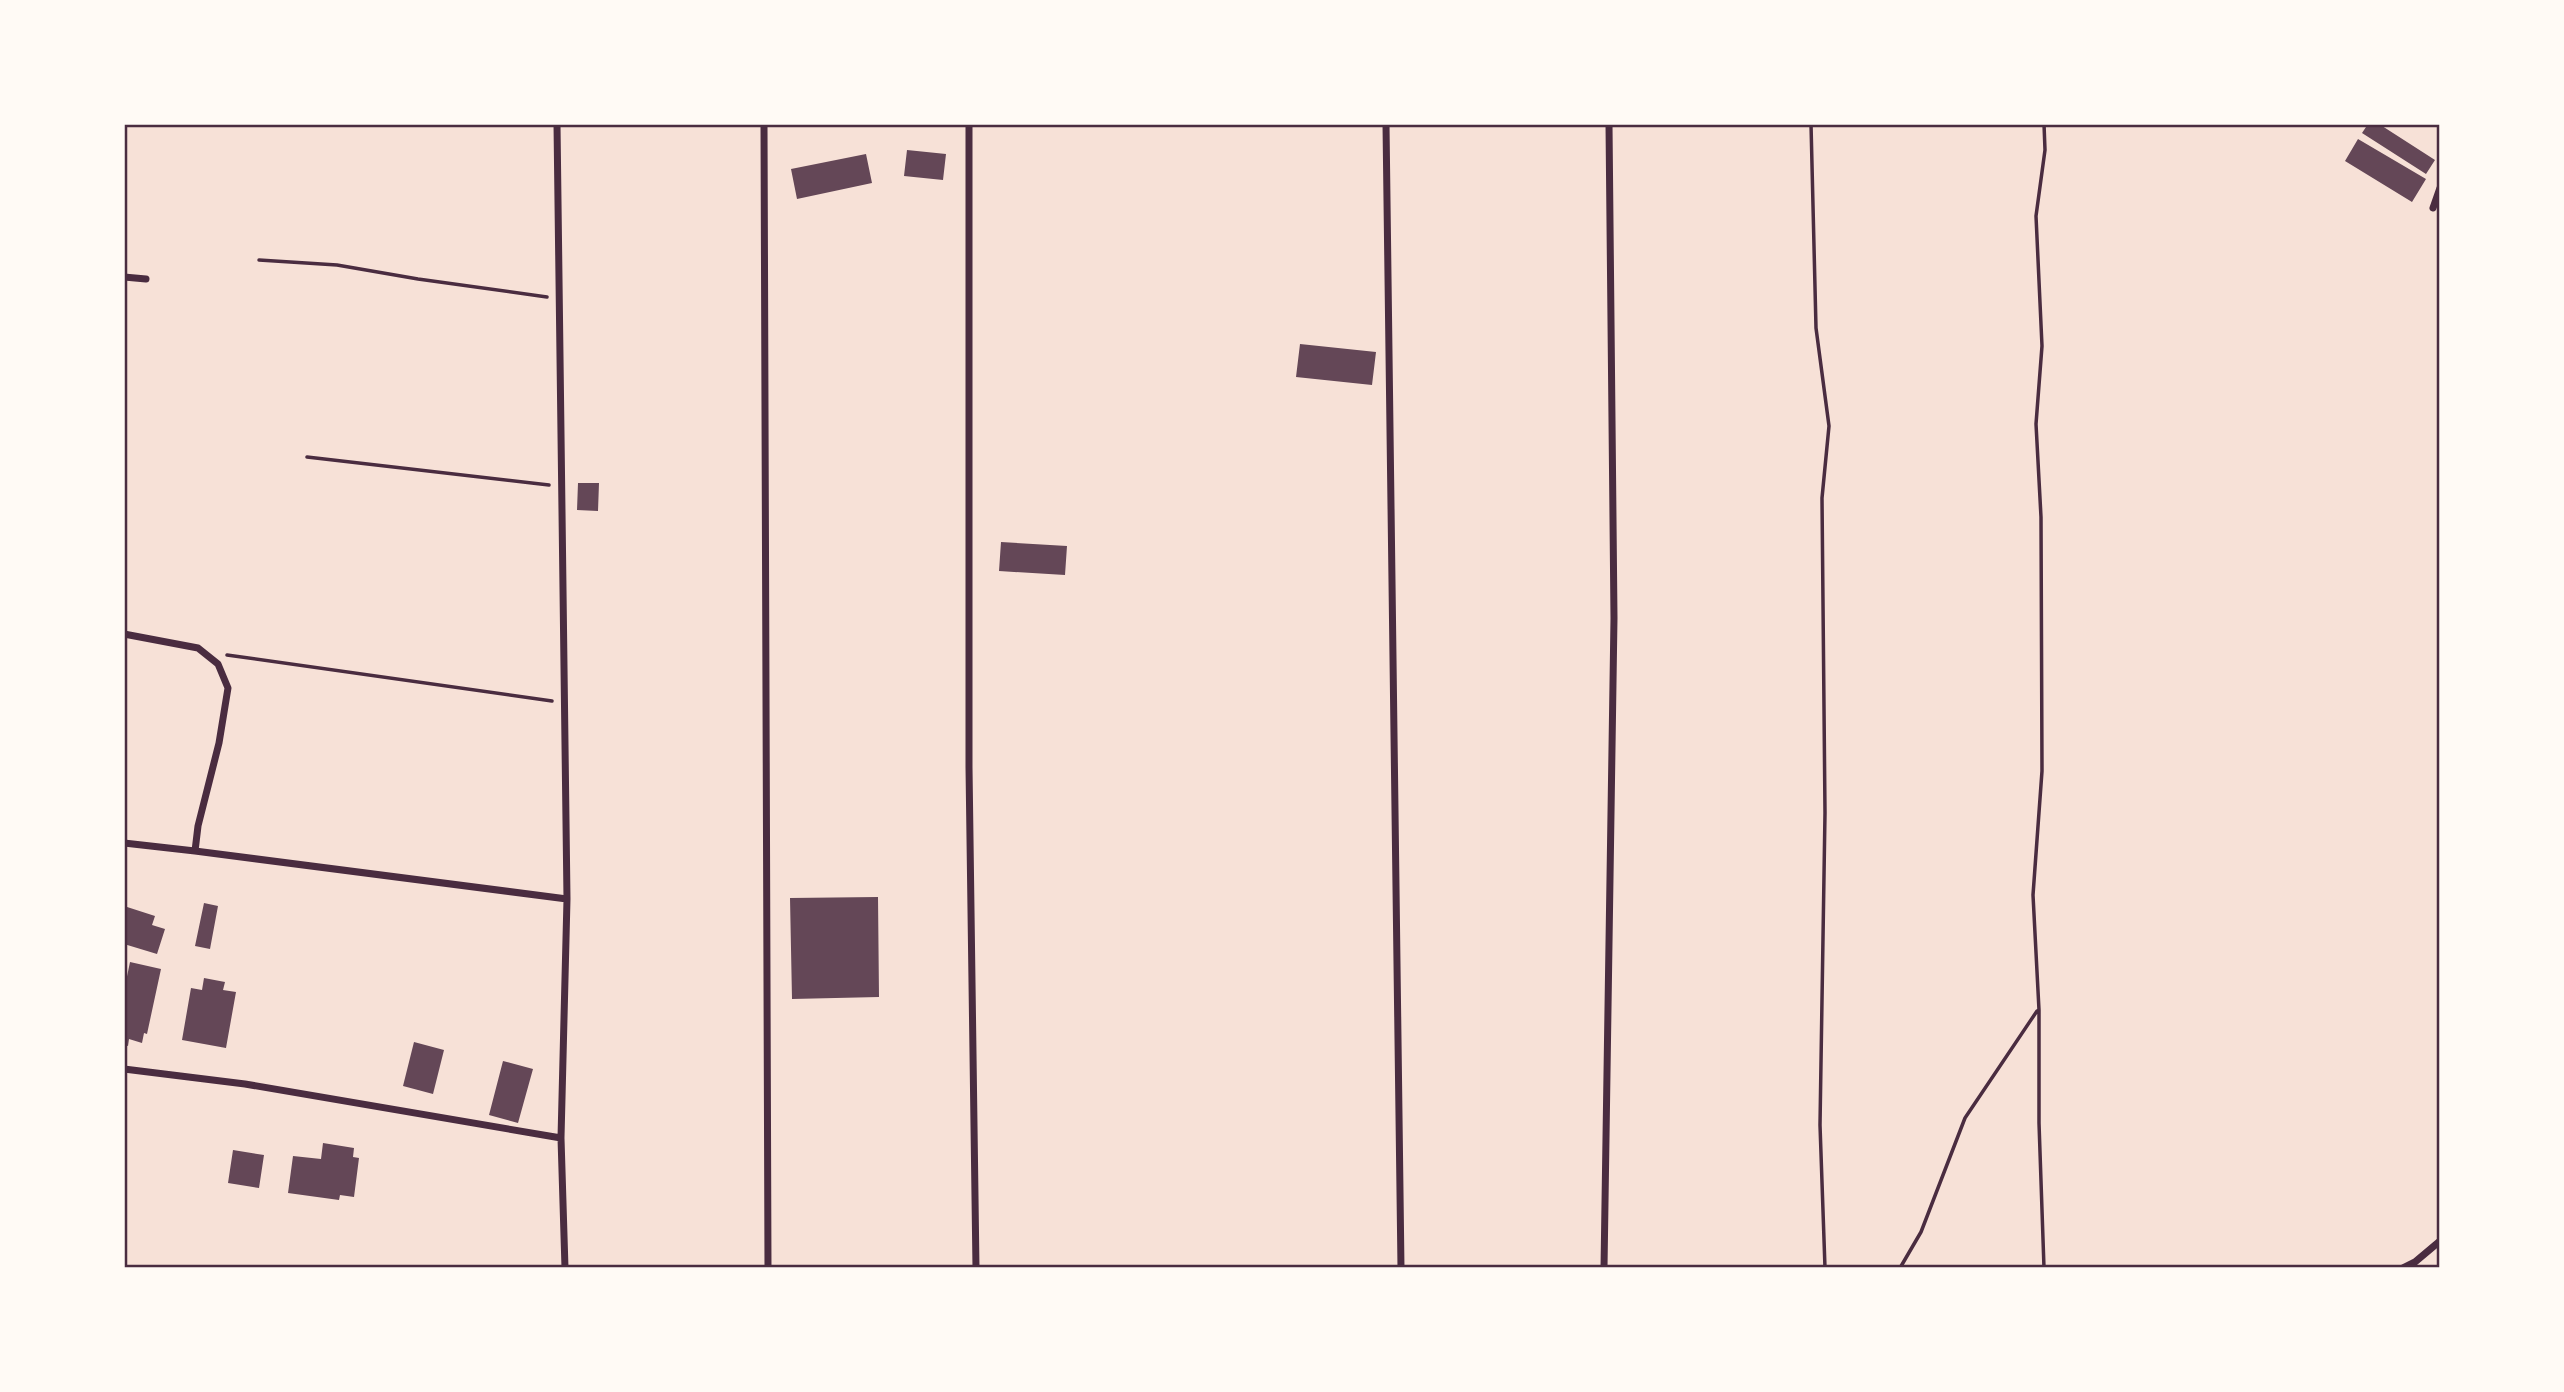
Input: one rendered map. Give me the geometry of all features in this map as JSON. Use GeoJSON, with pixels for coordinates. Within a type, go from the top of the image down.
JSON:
{"type":"FeatureCollection","features":[{"type":"Feature","properties":{"kind":"street"},"geometry":{"type":"LineString","coordinates":[[557,124],[567,899],[561,1138],[565,1268]]}},
{"type":"Feature","properties":{"kind":"street"},"geometry":{"type":"LineString","coordinates":[[764,124],[768,1268]]}},
{"type":"Feature","properties":{"kind":"street"},"geometry":{"type":"LineString","coordinates":[[969,124],[969,767],[976,1268]]}},
{"type":"Feature","properties":{"kind":"street"},"geometry":{"type":"LineString","coordinates":[[1386,124],[1401,1268]]}},
{"type":"Feature","properties":{"kind":"street"},"geometry":{"type":"LineString","coordinates":[[1604,1268],[1614,618],[1609,124]]}},
{"type":"Feature","properties":{"kind":"street"},"geometry":{"type":"LineString","coordinates":[[2433,208],[2440,188]]}},
{"type":"Feature","properties":{"kind":"street"},"geometry":{"type":"LineString","coordinates":[[124,277],[146,279]]}},
{"type":"Feature","properties":{"kind":"street"},"geometry":{"type":"LineString","coordinates":[[124,634],[198,648],[218,664],[228,688],[195,851]]}},
{"type":"Feature","properties":{"kind":"street"},"geometry":{"type":"LineString","coordinates":[[124,843],[567,899]]}},
{"type":"Feature","properties":{"kind":"street"},"geometry":{"type":"LineString","coordinates":[[124,1069],[244,1084],[561,1138]]}},
{"type":"Feature","properties":{"kind":"street"},"geometry":{"type":"LineString","coordinates":[[2403,1268],[2415,1262],[2440,1241]]}},
{"type":"Feature","properties":{"kind":"path"},"geometry":{"type":"LineString","coordinates":[[1811,124],[1816,328],[1829,426],[1822,498],[1825,813],[1820,1125],[1825,1268]]}},
{"type":"Feature","properties":{"kind":"path"},"geometry":{"type":"LineString","coordinates":[[2044,124],[2045,150],[2036,216],[2042,346],[2035,424],[2041,517],[2042,771],[2033,895],[2039,1010],[2039,1123],[2044,1268]]}},
{"type":"Feature","properties":{"kind":"path"},"geometry":{"type":"LineString","coordinates":[[259,260],[337,265],[559,299]]}},
{"type":"Feature","properties":{"kind":"path"},"geometry":{"type":"LineString","coordinates":[[307,457],[562,487]]}},
{"type":"Feature","properties":{"kind":"path"},"geometry":{"type":"LineString","coordinates":[[222,654],[564,703]]}},
{"type":"Feature","properties":{"kind":"path"},"geometry":{"type":"LineString","coordinates":[[1900,1268],[1921,1231],[1965,1118],[2039,1010]]}},
{"type":"Feature","properties":{"kind":"building"},"geometry":{"type":"Polygon","coordinates":[[[2368,124],[2379,124],[2435,160],[2426,174],[2362,133],[2368,124]]]}},
{"type":"Feature","properties":{"kind":"building"},"geometry":{"type":"Polygon","coordinates":[[[2358,139],[2426,179],[2412,202],[2345,161],[2358,139]]]}},
{"type":"Feature","properties":{"kind":"building"},"geometry":{"type":"Polygon","coordinates":[[[907,150],[946,154],[943,180],[904,176],[907,150]]]}},
{"type":"Feature","properties":{"kind":"building"},"geometry":{"type":"Polygon","coordinates":[[[866,154],[872,183],[797,199],[791,169],[866,154]]]}},
{"type":"Feature","properties":{"kind":"building"},"geometry":{"type":"Polygon","coordinates":[[[1300,344],[1376,352],[1372,385],[1296,377],[1300,344]]]}},
{"type":"Feature","properties":{"kind":"building"},"geometry":{"type":"Polygon","coordinates":[[[578,483],[599,483],[598,511],[577,510],[578,483]]]}},
{"type":"Feature","properties":{"kind":"building"},"geometry":{"type":"Polygon","coordinates":[[[1001,542],[1067,546],[1065,575],[999,571],[1001,542]]]}},
{"type":"Feature","properties":{"kind":"building"},"geometry":{"type":"Polygon","coordinates":[[[878,897],[879,997],[792,999],[790,898],[878,897]]]}},
{"type":"Feature","properties":{"kind":"building"},"geometry":{"type":"Polygon","coordinates":[[[204,903],[218,906],[210,949],[195,946],[204,903]]]}},
{"type":"Feature","properties":{"kind":"building"},"geometry":{"type":"Polygon","coordinates":[[[124,906],[155,916],[152,925],[165,929],[157,954],[124,944],[124,906]]]}},
{"type":"Feature","properties":{"kind":"building"},"geometry":{"type":"Polygon","coordinates":[[[130,962],[161,969],[147,1034],[144,1033],[142,1043],[129,1039],[128,1046],[124,1045],[124,991],[130,962]]]}},
{"type":"Feature","properties":{"kind":"building"},"geometry":{"type":"Polygon","coordinates":[[[204,978],[225,982],[223,990],[236,992],[226,1048],[182,1040],[191,988],[202,990],[204,978]]]}},
{"type":"Feature","properties":{"kind":"building"},"geometry":{"type":"Polygon","coordinates":[[[414,1042],[444,1050],[433,1094],[403,1086],[414,1042]]]}},
{"type":"Feature","properties":{"kind":"building"},"geometry":{"type":"Polygon","coordinates":[[[503,1061],[533,1069],[518,1123],[489,1115],[503,1061]]]}},
{"type":"Feature","properties":{"kind":"building"},"geometry":{"type":"Polygon","coordinates":[[[323,1143],[354,1148],[353,1157],[359,1158],[354,1197],[340,1195],[339,1200],[288,1193],[293,1156],[321,1159],[323,1143]]]}},
{"type":"Feature","properties":{"kind":"building"},"geometry":{"type":"Polygon","coordinates":[[[233,1150],[264,1155],[259,1188],[228,1183],[233,1150]]]}}]}
